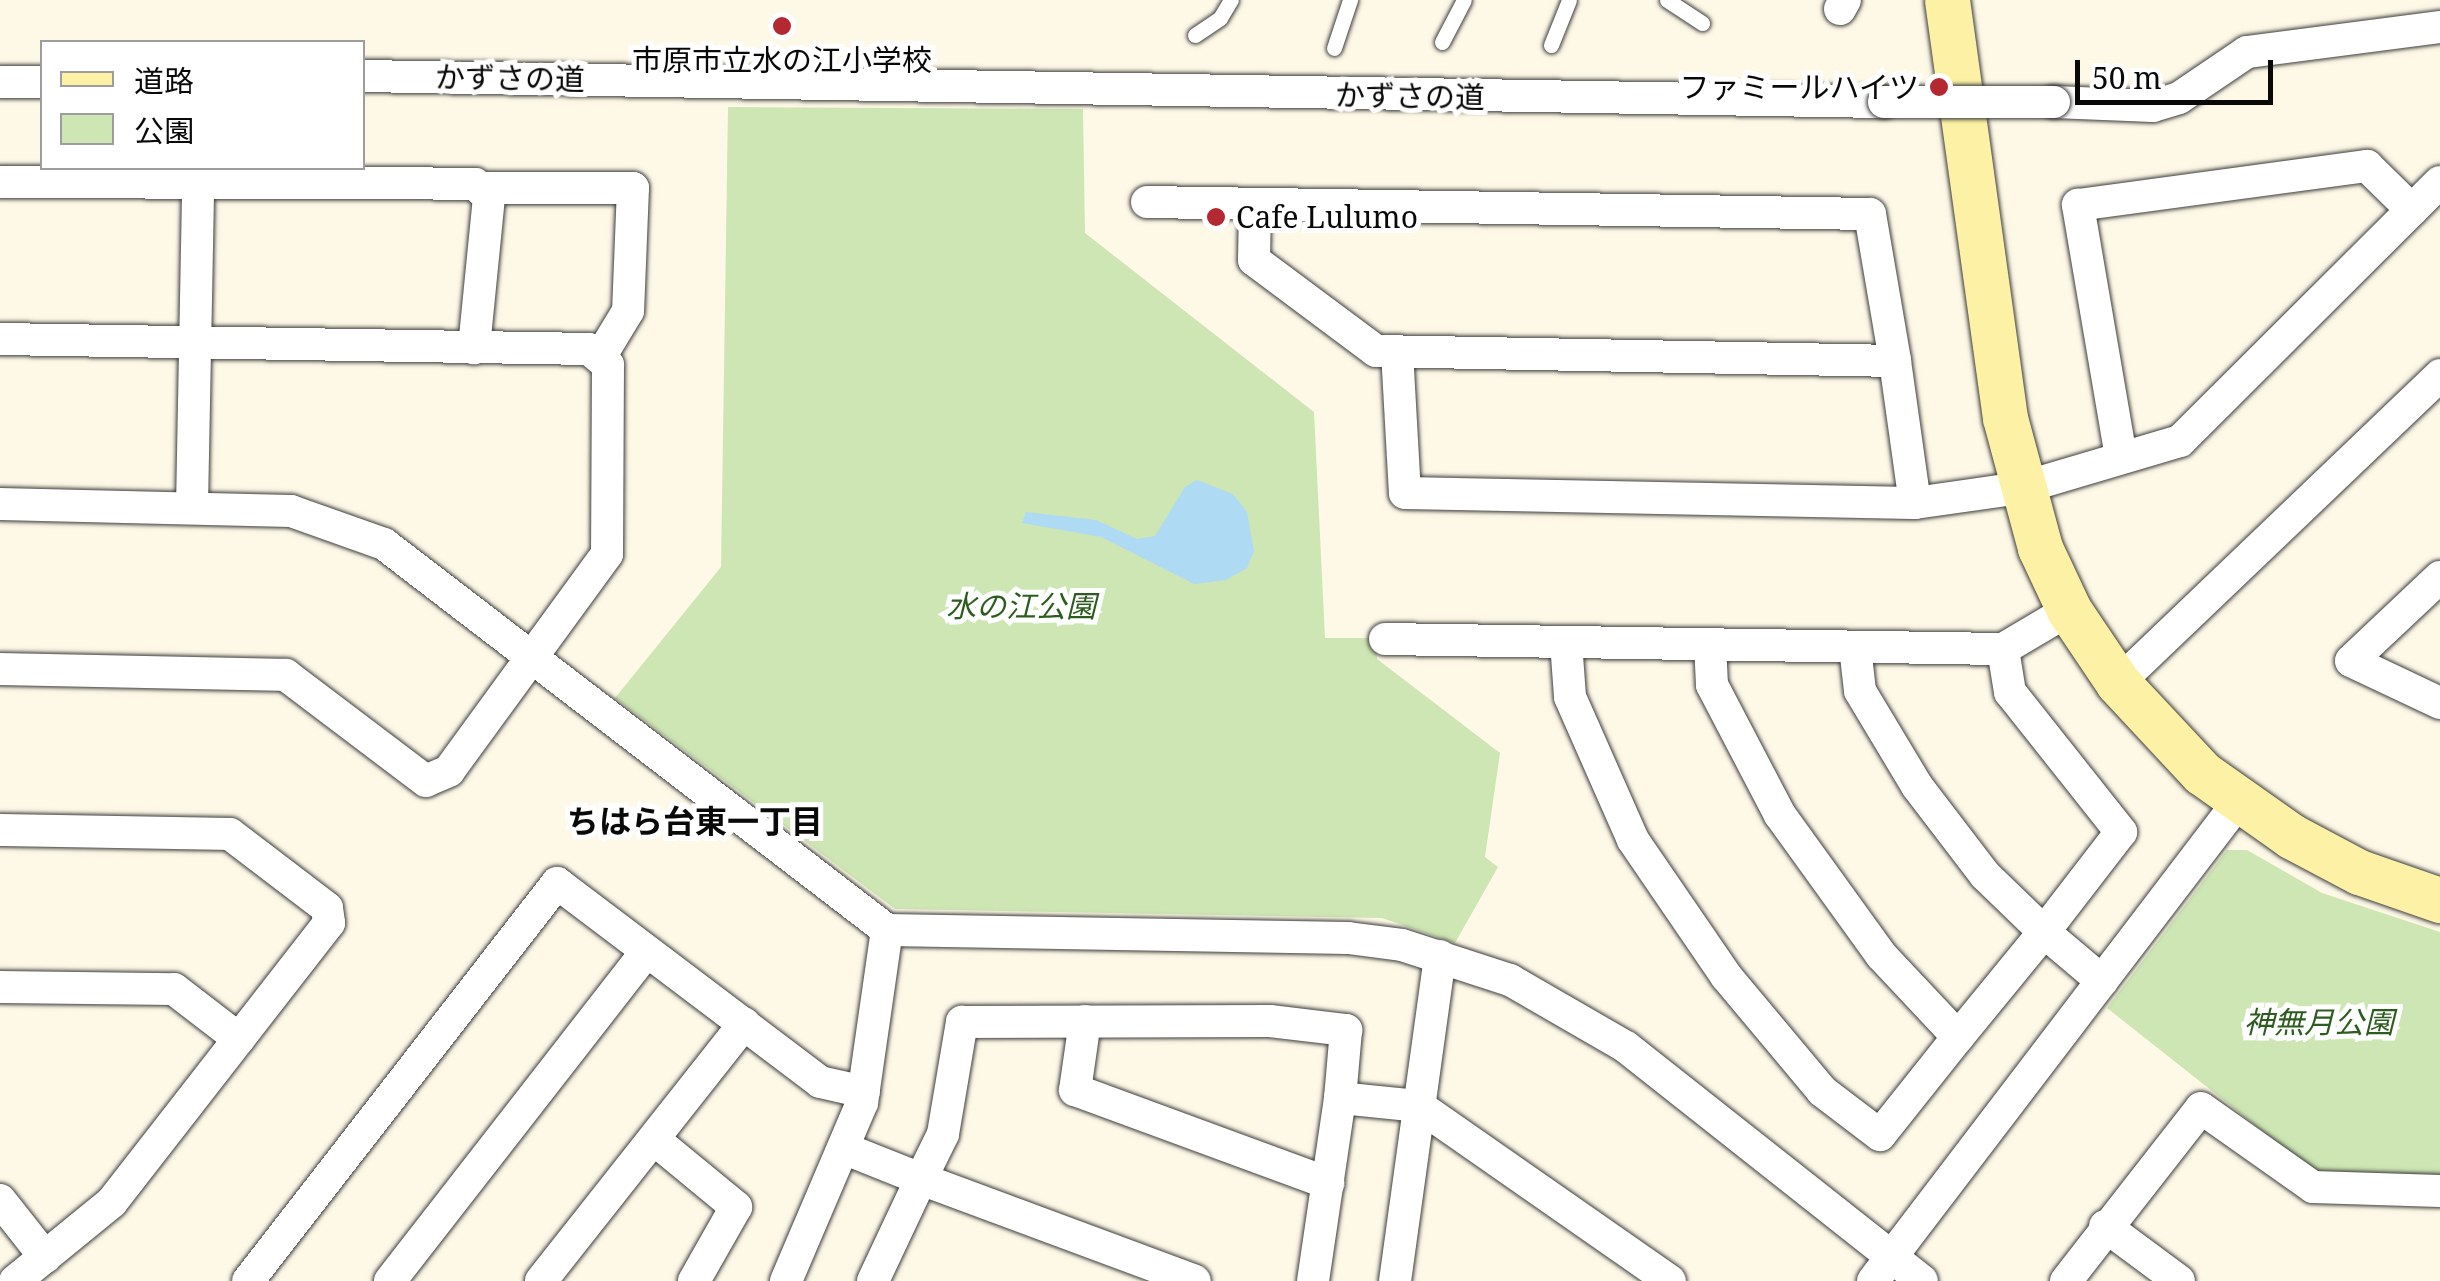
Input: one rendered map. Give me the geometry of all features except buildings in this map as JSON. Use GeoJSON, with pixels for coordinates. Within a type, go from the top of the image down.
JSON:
{"type":"FeatureCollection","features":[{"type":"Feature","properties":{"kind":"street"},"geometry":{"type":"LineString","coordinates":[[1947,0],[2021,488],[2068,610],[2118,683],[2202,772],[2239,802],[2360,872],[2440,900]]}},
{"type":"Feature","properties":{"kind":"street","name":"かずさの道"},"geometry":{"type":"LineString","coordinates":[[365,76],[2153,106],[2179,98],[2247,52],[2440,28]]}},
{"type":"Feature","properties":{"kind":"street"},"geometry":{"type":"LineString","coordinates":[[0,82],[40,82]]}},
{"type":"Feature","properties":{"kind":"street"},"geometry":{"type":"LineString","coordinates":[[2121,456],[2078,205],[2367,166],[2412,210]]}},
{"type":"Feature","properties":{"kind":"street"},"geometry":{"type":"LineString","coordinates":[[0,182],[632,188],[628,311],[602,354]]}},
{"type":"Feature","properties":{"kind":"street"},"geometry":{"type":"LineString","coordinates":[[1396,351],[1405,493],[1915,503],[2021,488],[2180,441],[2440,182]]}},
{"type":"Feature","properties":{"kind":"street"},"geometry":{"type":"LineString","coordinates":[[192,506],[198,184]]}},
{"type":"Feature","properties":{"kind":"street"},"geometry":{"type":"LineString","coordinates":[[474,348],[489,198],[485,188]]}},
{"type":"Feature","properties":{"kind":"street"},"geometry":{"type":"LineString","coordinates":[[1147,202],[1870,214],[1915,503]]}},
{"type":"Feature","properties":{"kind":"street"},"geometry":{"type":"LineString","coordinates":[[1255,204],[1254,260],[1376,351],[1895,361]]}},
{"type":"Feature","properties":{"kind":"street"},"geometry":{"type":"LineString","coordinates":[[0,339],[602,354]]}},
{"type":"Feature","properties":{"kind":"street"},"geometry":{"type":"LineString","coordinates":[[0,669],[286,675],[426,781],[449,772],[608,554],[608,365],[602,354]]}},
{"type":"Feature","properties":{"kind":"street"},"geometry":{"type":"LineString","coordinates":[[2118,683],[2440,375]]}},
{"type":"Feature","properties":{"kind":"street"},"geometry":{"type":"LineString","coordinates":[[0,504],[192,506],[291,512],[384,544],[887,930],[1348,938],[1440,956],[1510,980],[1626,1047],[1881,1269],[1922,1281]]}},
{"type":"Feature","properties":{"kind":"street"},"geometry":{"type":"LineString","coordinates":[[2440,577],[2351,661],[2440,703]]}},
{"type":"Feature","properties":{"kind":"street"},"geometry":{"type":"LineString","coordinates":[[1385,638],[2003,649],[2068,610]]}},
{"type":"Feature","properties":{"kind":"street"},"geometry":{"type":"LineString","coordinates":[[1566,642],[1570,698],[1633,840],[1726,976],[1822,1091],[1880,1135],[2121,832],[2010,692],[2003,649]]}},
{"type":"Feature","properties":{"kind":"street"},"geometry":{"type":"LineString","coordinates":[[1710,644],[1712,685],[1780,815],[1881,955],[1958,1037]]}},
{"type":"Feature","properties":{"kind":"street"},"geometry":{"type":"LineString","coordinates":[[1855,646],[1860,691],[1917,786],[1985,875],[2102,981]]}},
{"type":"Feature","properties":{"kind":"street"},"geometry":{"type":"LineString","coordinates":[[1881,1269],[2239,802]]}},
{"type":"Feature","properties":{"kind":"street"},"geometry":{"type":"LineString","coordinates":[[0,830],[230,834],[327,908],[329,923],[112,1202],[16,1281]]}},
{"type":"Feature","properties":{"kind":"street"},"geometry":{"type":"LineString","coordinates":[[248,1281],[557,883],[820,1082],[864,1092]]}},
{"type":"Feature","properties":{"kind":"street"},"geometry":{"type":"LineString","coordinates":[[786,1281],[864,1092],[887,930]]}},
{"type":"Feature","properties":{"kind":"street"},"geometry":{"type":"LineString","coordinates":[[390,1281],[647,951]]}},
{"type":"Feature","properties":{"kind":"street"},"geometry":{"type":"LineString","coordinates":[[1395,1281],[1440,956]]}},
{"type":"Feature","properties":{"kind":"street"},"geometry":{"type":"LineString","coordinates":[[0,987],[174,989],[239,1039]]}},
{"type":"Feature","properties":{"kind":"street"},"geometry":{"type":"LineString","coordinates":[[1085,1020],[1075,1090],[1328,1183]]}},
{"type":"Feature","properties":{"kind":"street"},"geometry":{"type":"LineString","coordinates":[[873,1281],[943,1134],[962,1022],[1085,1020],[1270,1020],[1346,1030],[1313,1281]]}},
{"type":"Feature","properties":{"kind":"street"},"geometry":{"type":"LineString","coordinates":[[542,1281],[656,1141],[744,1024]]}},
{"type":"Feature","properties":{"kind":"street"},"geometry":{"type":"LineString","coordinates":[[1340,1098],[1420,1106],[1670,1281]]}},
{"type":"Feature","properties":{"kind":"street"},"geometry":{"type":"LineString","coordinates":[[2066,1281],[2105,1226],[2201,1108],[2313,1186],[2440,1192]]}},
{"type":"Feature","properties":{"kind":"street"},"geometry":{"type":"LineString","coordinates":[[656,1141],[736,1207],[694,1281]]}},
{"type":"Feature","properties":{"kind":"street"},"geometry":{"type":"LineString","coordinates":[[843,1148],[1196,1281]]}},
{"type":"Feature","properties":{"kind":"street"},"geometry":{"type":"LineString","coordinates":[[0,1200],[45,1257]]}},
{"type":"Feature","properties":{"kind":"street"},"geometry":{"type":"LineString","coordinates":[[2105,1226],[2179,1281]]}},
{"type":"Feature","properties":{"kind":"lane"},"geometry":{"type":"LineString","coordinates":[[1195,35],[1220,18],[1230,0]]}},
{"type":"Feature","properties":{"kind":"lane"},"geometry":{"type":"LineString","coordinates":[[1334,48],[1350,0]]}},
{"type":"Feature","properties":{"kind":"lane"},"geometry":{"type":"LineString","coordinates":[[1442,42],[1464,0]]}},
{"type":"Feature","properties":{"kind":"lane"},"geometry":{"type":"LineString","coordinates":[[1552,45],[1570,0]]}},
{"type":"Feature","properties":{"kind":"lane"},"geometry":{"type":"LineString","coordinates":[[1667,0],[1702,23]]}},
{"type":"Feature","properties":{"kind":"green space","name":"水の江公園"},"geometry":{"type":"Polygon","coordinates":[[[728,107],[1083,109],[1085,233],[1314,412],[1325,638],[1376,638],[1377,659],[1500,753],[1485,857],[1498,867],[1455,943],[1382,918],[895,909],[615,698],[721,567],[728,107]]]}},
{"type":"Feature","properties":{"kind":"green space","name":"神無月公園"},"geometry":{"type":"Polygon","coordinates":[[[2227,850],[2247,850],[2322,893],[2440,932],[2440,1181],[2317,1174],[2107,1008],[2227,850]]]}},
{"type":"Feature","properties":{"kind":"water"},"geometry":{"type":"Polygon","coordinates":[[[1197,480],[1233,494],[1247,512],[1254,551],[1247,568],[1226,580],[1194,584],[1101,537],[1022,523],[1026,512],[1096,520],[1137,539],[1155,536],[1185,487],[1197,480]]]}},
{"type":"Feature","properties":{"kind":"place","name":"市原市立水の江小学校"},"geometry":{"type":"Point","coordinates":[782,26]}},
{"type":"Feature","properties":{"kind":"place","name":"ファミールハイツ"},"geometry":{"type":"Point","coordinates":[1939,87]}},
{"type":"Feature","properties":{"kind":"place","name":"Cafe Lulumo"},"geometry":{"type":"Point","coordinates":[1216,217]}},
{"type":"Feature","properties":{"kind":"district","name":"ちはら台東一丁目"},"geometry":{"type":"Point","coordinates":[695,821]}}]}
